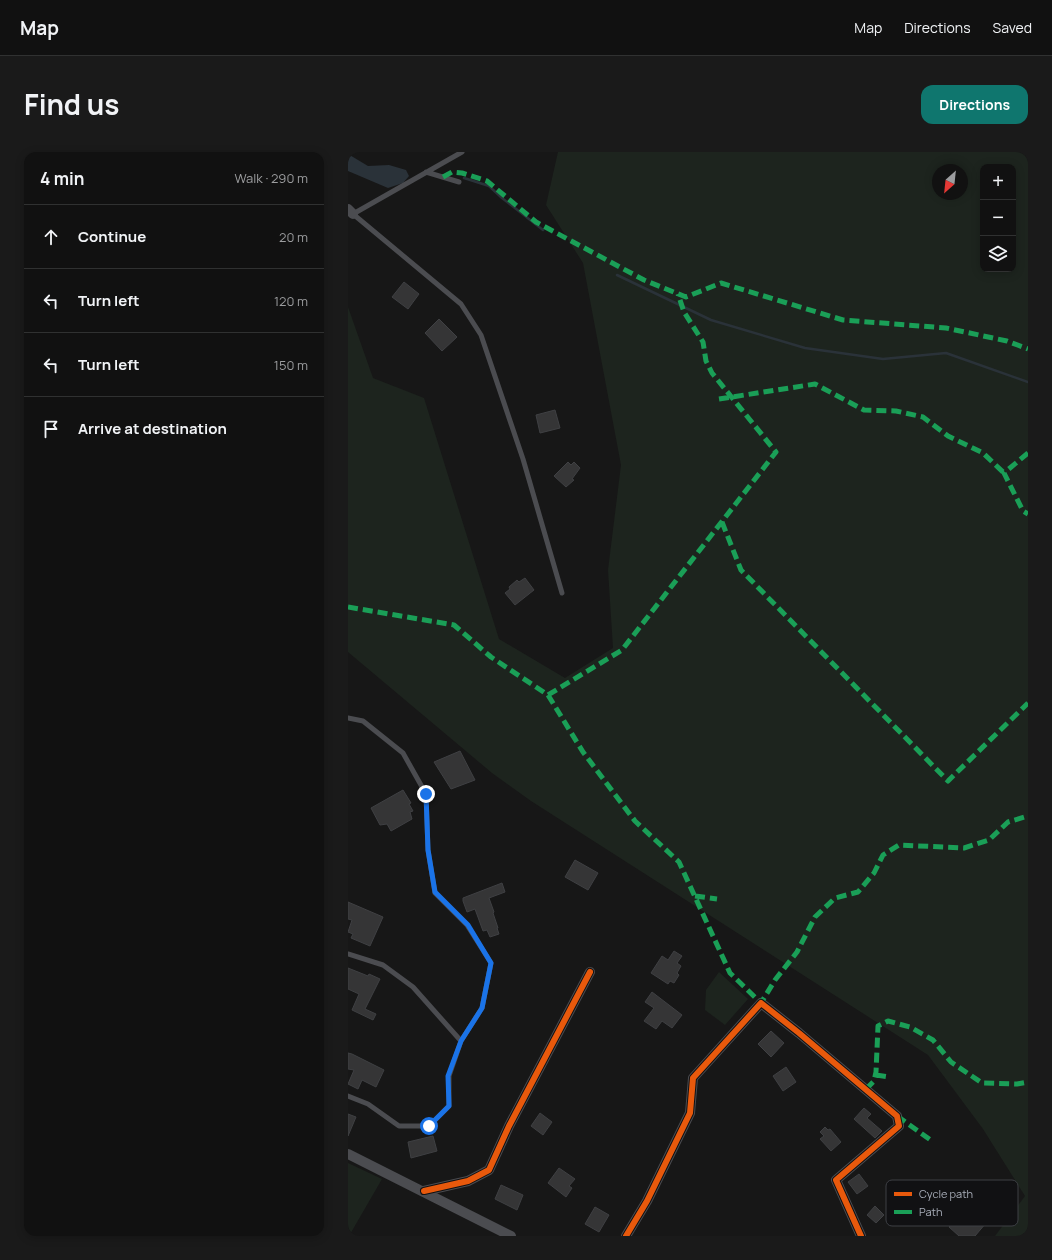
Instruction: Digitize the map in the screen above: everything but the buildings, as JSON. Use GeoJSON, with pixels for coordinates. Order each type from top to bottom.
{"type":"FeatureCollection","features":[{"type":"Feature","properties":{"kind":"street"},"geometry":{"type":"LineString","coordinates":[[424,1191],[468,1181],[489,1170],[509,1126],[590,972]]}},
{"type":"Feature","properties":{"kind":"street"},"geometry":{"type":"LineString","coordinates":[[626,1236],[647,1200],[690,1113],[693,1078],[761,1003],[799,1033],[897,1116],[899,1126],[836,1180],[861,1236]]}},
{"type":"Feature","properties":{"kind":"street"},"geometry":{"type":"LineString","coordinates":[[348,1154],[511,1236]]}},
{"type":"Feature","properties":{"kind":"lane"},"geometry":{"type":"LineString","coordinates":[[462,152],[351,211],[462,304],[481,335],[523,459],[562,593]]}},
{"type":"Feature","properties":{"kind":"lane"},"geometry":{"type":"LineString","coordinates":[[426,172],[459,182]]}},
{"type":"Feature","properties":{"kind":"lane"},"geometry":{"type":"LineString","coordinates":[[348,718],[363,721],[403,753],[426,794],[428,850],[435,892],[468,925],[491,963],[482,1008],[461,1041],[448,1076],[449,1106],[429,1126],[398,1126],[368,1104],[348,1096]]}},
{"type":"Feature","properties":{"kind":"lane"},"geometry":{"type":"LineString","coordinates":[[348,954],[383,965],[412,987],[461,1041]]}},
{"type":"Feature","properties":{"kind":"shaded area"},"geometry":{"type":"Polygon","coordinates":[[[558,152],[1028,152],[1028,1236],[995,1236],[1002,1226],[1018,1226],[1018,1205],[1025,1196],[1018,1185],[1018,1180],[1015,1180],[983,1129],[928,1055],[531,801],[492,773],[348,652],[348,307],[373,378],[424,398],[499,639],[565,678],[613,648],[608,570],[621,465],[583,263],[546,205],[558,152]]]}},
{"type":"Feature","properties":{"kind":"shaded area"},"geometry":{"type":"Polygon","coordinates":[[[348,154],[368,166],[389,165],[406,170],[409,176],[403,183],[388,188],[348,171],[348,154]]]}},
{"type":"Feature","properties":{"kind":"shaded area"},"geometry":{"type":"Polygon","coordinates":[[[719,972],[748,999],[725,1025],[705,1010],[706,990],[719,972]]]}},
{"type":"Feature","properties":{"kind":"shaded area"},"geometry":{"type":"Polygon","coordinates":[[[348,1163],[382,1179],[349,1236],[348,1236],[348,1163]]]}},
{"type":"Feature","properties":{"kind":"waterway"},"geometry":{"type":"LineString","coordinates":[[464,178],[489,186],[543,230]]}},
{"type":"Feature","properties":{"kind":"waterway"},"geometry":{"type":"LineString","coordinates":[[617,275],[711,320],[805,348],[883,359],[946,353],[1028,382]]}},
{"type":"Feature","properties":{"kind":"marked path"},"geometry":{"type":"LineString","coordinates":[[443,177],[452,172],[462,173],[487,181],[536,222],[644,280],[686,297],[721,283],[843,320],[946,328],[1007,341],[1028,349]]}},
{"type":"Feature","properties":{"kind":"marked path"},"geometry":{"type":"LineString","coordinates":[[348,607],[454,625],[491,657],[548,695],[622,650],[776,452],[712,373],[706,361],[703,342],[684,312],[678,294]]}},
{"type":"Feature","properties":{"kind":"marked path"},"geometry":{"type":"LineString","coordinates":[[719,399],[815,384],[864,410],[896,411],[923,417],[948,436],[983,453],[1004,473]]}},
{"type":"Feature","properties":{"kind":"marked path"},"geometry":{"type":"LineString","coordinates":[[1028,453],[1004,473],[1023,511],[1028,514]]}},
{"type":"Feature","properties":{"kind":"marked path"},"geometry":{"type":"LineString","coordinates":[[722,522],[741,570],[948,781],[1028,703]]}},
{"type":"Feature","properties":{"kind":"marked path"},"geometry":{"type":"LineString","coordinates":[[548,695],[583,752],[635,821],[679,862],[730,973],[761,1003],[775,980],[797,952],[815,917],[835,898],[858,892],[874,873],[883,855],[899,845],[964,848],[989,840],[1008,822],[1028,816]]}},
{"type":"Feature","properties":{"kind":"marked path"},"geometry":{"type":"LineString","coordinates":[[695,896],[717,899]]}},
{"type":"Feature","properties":{"kind":"marked path"},"geometry":{"type":"LineString","coordinates":[[866,1089],[874,1081],[876,1072],[878,1026],[888,1021],[910,1027],[933,1040],[951,1062],[982,1083],[1017,1084],[1028,1082]]}},
{"type":"Feature","properties":{"kind":"marked path"},"geometry":{"type":"LineString","coordinates":[[876,1075],[889,1077]]}},
{"type":"Feature","properties":{"kind":"marked path"},"geometry":{"type":"LineString","coordinates":[[897,1116],[932,1141]]}},
{"type":"Feature","properties":{"kind":"cycle path"},"geometry":{"type":"LineString","coordinates":[[424,1191],[468,1181],[489,1170],[509,1126],[590,972]]}},
{"type":"Feature","properties":{"kind":"cycle path"},"geometry":{"type":"LineString","coordinates":[[626,1236],[647,1201],[690,1113],[693,1078],[761,1003],[799,1033],[897,1116],[899,1126],[836,1180],[861,1236]]}},
{"type":"Feature","properties":{"kind":"route"},"geometry":{"type":"LineString","coordinates":[[426,794],[428,850],[435,892],[468,925],[491,963],[482,1008],[461,1041],[448,1076],[449,1106],[429,1126]]}}]}
